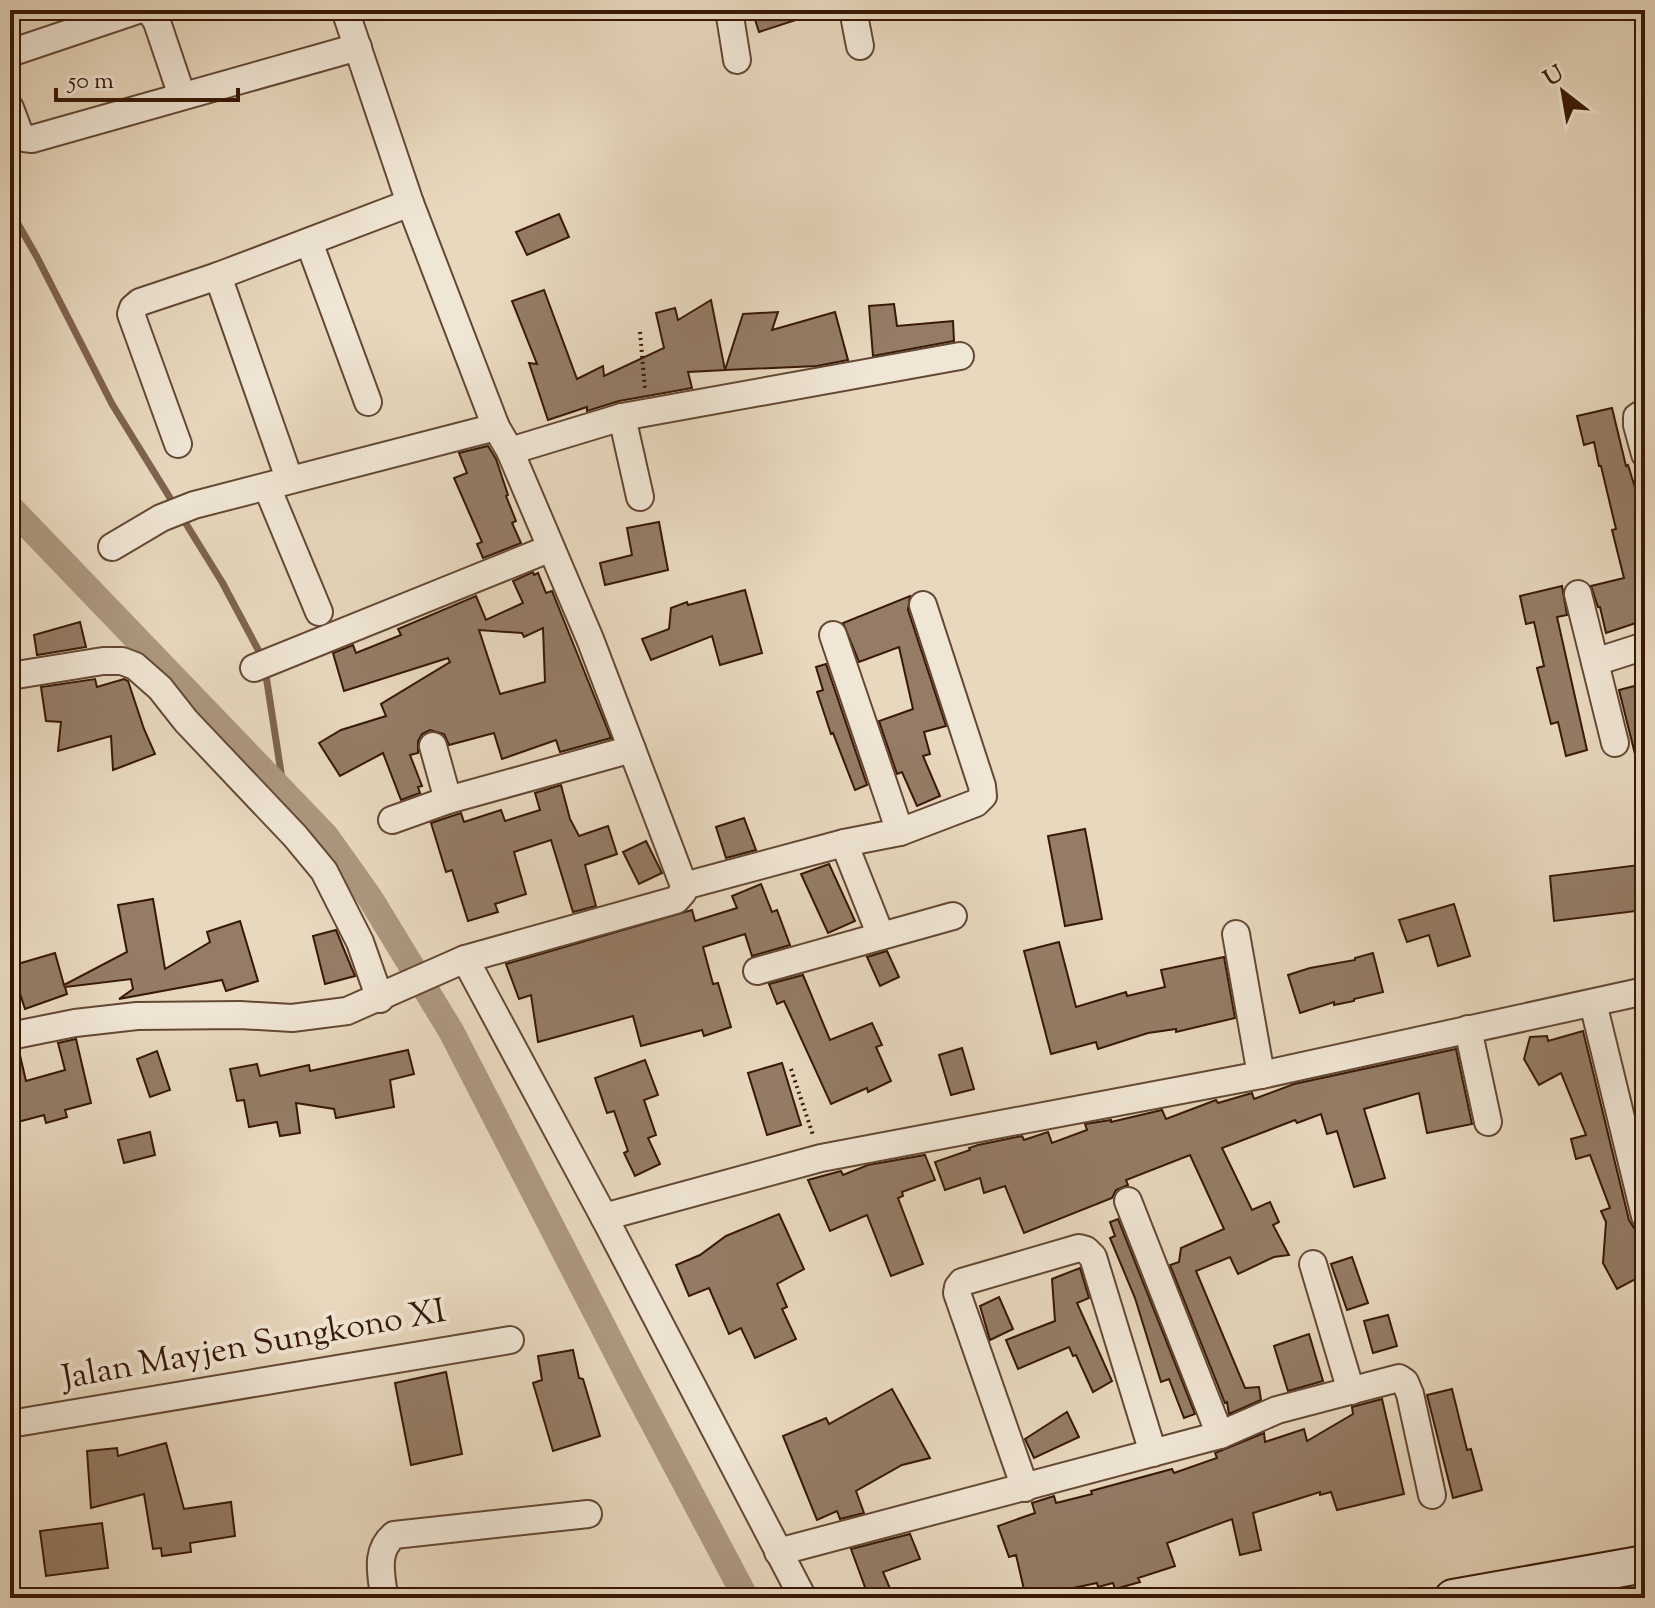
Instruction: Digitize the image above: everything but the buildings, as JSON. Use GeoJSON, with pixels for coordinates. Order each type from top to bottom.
{"type":"FeatureCollection","features":[{"type":"Feature","properties":{"kind":"main road"},"geometry":{"type":"LineString","coordinates":[[1453,1598],[1645,1564]]}},
{"type":"Feature","properties":{"kind":"street"},"geometry":{"type":"LineString","coordinates":[[10,53],[138,10]]}},
{"type":"Feature","properties":{"kind":"street"},"geometry":{"type":"LineString","coordinates":[[145,10],[150,11],[157,22],[182,96]]}},
{"type":"Feature","properties":{"kind":"street"},"geometry":{"type":"LineString","coordinates":[[10,1036],[75,1023],[137,1016],[292,1018],[347,1011],[456,963],[676,900],[683,892],[684,886],[590,639],[510,451],[496,427],[410,203],[345,10]]}},
{"type":"Feature","properties":{"kind":"street"},"geometry":{"type":"LineString","coordinates":[[729,10],[737,60]]}},
{"type":"Feature","properties":{"kind":"street"},"geometry":{"type":"LineString","coordinates":[[853,10],[860,46]]}},
{"type":"Feature","properties":{"kind":"street"},"geometry":{"type":"LineString","coordinates":[[10,108],[19,132],[24,138],[32,139],[358,47]]}},
{"type":"Feature","properties":{"kind":"street"},"geometry":{"type":"LineString","coordinates":[[178,444],[131,314],[133,308],[140,302],[218,276],[410,203]]}},
{"type":"Feature","properties":{"kind":"street"},"geometry":{"type":"LineString","coordinates":[[309,242],[368,402]]}},
{"type":"Feature","properties":{"kind":"street"},"geometry":{"type":"LineString","coordinates":[[218,276],[285,467]]}},
{"type":"Feature","properties":{"kind":"street"},"geometry":{"type":"LineString","coordinates":[[510,451],[635,415],[960,356]]}},
{"type":"Feature","properties":{"kind":"street"},"geometry":{"type":"LineString","coordinates":[[1645,412],[1637,417],[1645,454]]}},
{"type":"Feature","properties":{"kind":"street"},"geometry":{"type":"LineString","coordinates":[[635,415],[640,497]]}},
{"type":"Feature","properties":{"kind":"street"},"geometry":{"type":"LineString","coordinates":[[112,547],[161,518],[194,505],[496,427]]}},
{"type":"Feature","properties":{"kind":"street"},"geometry":{"type":"LineString","coordinates":[[267,487],[319,612]]}},
{"type":"Feature","properties":{"kind":"street"},"geometry":{"type":"LineString","coordinates":[[265,664],[551,548]]}},
{"type":"Feature","properties":{"kind":"street"},"geometry":{"type":"LineString","coordinates":[[1578,594],[1615,743]]}},
{"type":"Feature","properties":{"kind":"street"},"geometry":{"type":"LineString","coordinates":[[684,886],[844,843],[900,832],[976,803],[983,796],[923,605]]}},
{"type":"Feature","properties":{"kind":"street"},"geometry":{"type":"LineString","coordinates":[[833,635],[900,832]]}},
{"type":"Feature","properties":{"kind":"street"},"geometry":{"type":"LineString","coordinates":[[1595,662],[1645,646]]}},
{"type":"Feature","properties":{"kind":"street"},"geometry":{"type":"LineString","coordinates":[[11,669],[122,661],[135,666],[160,688],[186,721],[324,871],[360,942],[382,998]]}},
{"type":"Feature","properties":{"kind":"street"},"geometry":{"type":"LineString","coordinates":[[433,746],[448,800]]}},
{"type":"Feature","properties":{"kind":"street"},"geometry":{"type":"LineString","coordinates":[[392,820],[448,800],[632,749]]}},
{"type":"Feature","properties":{"kind":"street"},"geometry":{"type":"LineString","coordinates":[[844,843],[881,936]]}},
{"type":"Feature","properties":{"kind":"street"},"geometry":{"type":"LineString","coordinates":[[757,971],[953,916]]}},
{"type":"Feature","properties":{"kind":"street"},"geometry":{"type":"LineString","coordinates":[[1236,934],[1261,1075]]}},
{"type":"Feature","properties":{"kind":"street"},"geometry":{"type":"LineString","coordinates":[[456,963],[604,1217],[803,1598]]}},
{"type":"Feature","properties":{"kind":"street"},"geometry":{"type":"LineString","coordinates":[[604,1217],[821,1158],[1261,1075],[1645,991]]}},
{"type":"Feature","properties":{"kind":"street"},"geometry":{"type":"LineString","coordinates":[[1593,1003],[1645,1216]]}},
{"type":"Feature","properties":{"kind":"street"},"geometry":{"type":"LineString","coordinates":[[1468,1029],[1488,1122]]}},
{"type":"Feature","properties":{"kind":"street"},"geometry":{"type":"LineString","coordinates":[[1128,1201],[1220,1435]]}},
{"type":"Feature","properties":{"kind":"street"},"geometry":{"type":"LineString","coordinates":[[1025,1488],[957,1293],[958,1287],[962,1282],[1079,1248],[1093,1257],[1153,1453]]}},
{"type":"Feature","properties":{"kind":"street"},"geometry":{"type":"LineString","coordinates":[[1313,1264],[1351,1391]]}},
{"type":"Feature","properties":{"kind":"street","name":"Jalan Mayjen Sungkono XI"},"geometry":{"type":"LineString","coordinates":[[10,1424],[510,1340]]}},
{"type":"Feature","properties":{"kind":"street"},"geometry":{"type":"LineString","coordinates":[[778,1552],[1220,1435],[1277,1410],[1399,1378],[1405,1382],[1410,1394],[1432,1495]]}},
{"type":"Feature","properties":{"kind":"street"},"geometry":{"type":"LineString","coordinates":[[384,1598],[380,1555],[384,1543],[394,1535],[588,1514]]}},
{"type":"Feature","properties":{"kind":"path"},"geometry":{"type":"LineString","coordinates":[[635,415],[640,332]]}},
{"type":"Feature","properties":{"kind":"path"},"geometry":{"type":"LineString","coordinates":[[791,1069],[821,1158]]}},
{"type":"Feature","properties":{"kind":"waterway"},"geometry":{"type":"LineString","coordinates":[[10,210],[112,404],[222,582],[262,657]]}},
{"type":"Feature","properties":{"kind":"waterway"},"geometry":{"type":"LineString","coordinates":[[10,507],[326,836],[370,898],[451,1031],[746,1598]]}},
{"type":"Feature","properties":{"kind":"waterway"},"geometry":{"type":"LineString","coordinates":[[265,669],[284,792]]}}]}
